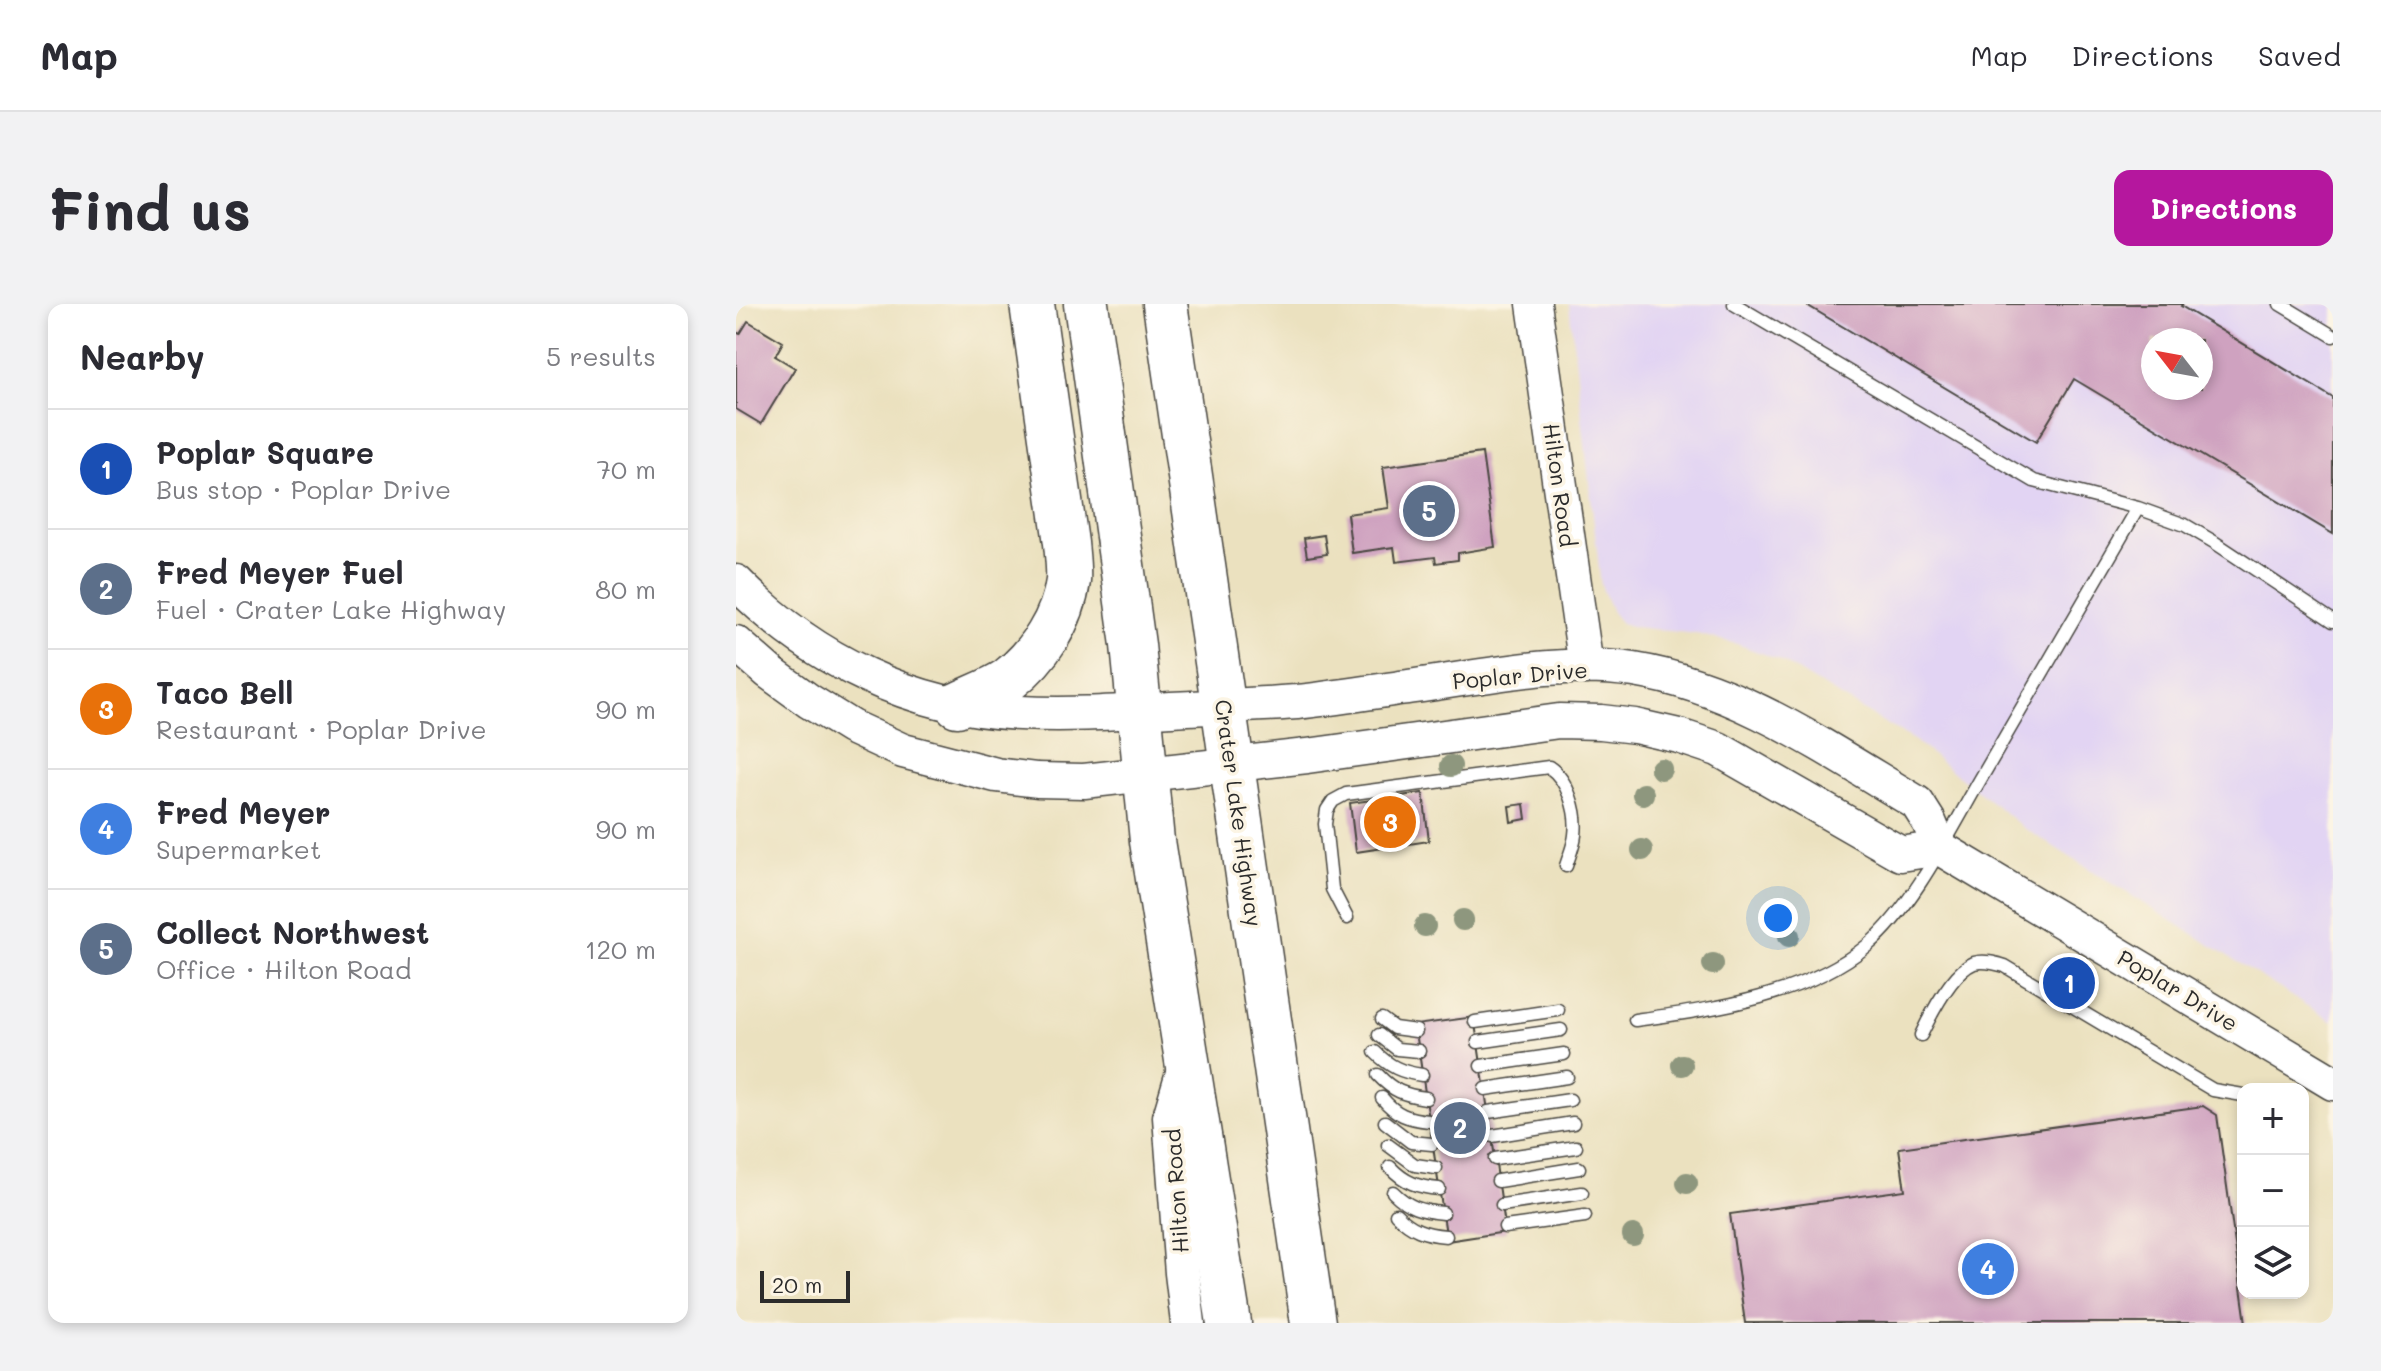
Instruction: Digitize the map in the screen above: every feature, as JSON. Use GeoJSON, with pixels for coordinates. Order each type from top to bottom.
{"type":"FeatureCollection","features":[{"type":"Feature","properties":{"kind":"highway"},"geometry":{"type":"LineString","coordinates":[[957,705],[1006,681],[1029,660],[1060,613],[1068,579],[1066,543],[1032,304]]}},
{"type":"Feature","properties":{"kind":"highway"},"geometry":{"type":"LineString","coordinates":[[1086,304],[1133,645],[1152,841],[1229,1323]]}},
{"type":"Feature","properties":{"kind":"highway","name":"Crater Lake Highway"},"geometry":{"type":"LineString","coordinates":[[1165,304],[1313,1323]]}},
{"type":"Feature","properties":{"kind":"main road","name":"Hilton Road"},"geometry":{"type":"LineString","coordinates":[[1534,304],[1586,667]]}},
{"type":"Feature","properties":{"kind":"main road","name":"Poplar Drive"},"geometry":{"type":"LineString","coordinates":[[736,582],[778,620],[845,665],[888,687],[957,705],[1017,713],[1077,715],[1298,702],[1534,670],[1586,667],[1634,670],[1688,683],[1783,723],[1917,803],[1940,848],[2333,1083]]}},
{"type":"Feature","properties":{"kind":"main road"},"geometry":{"type":"LineString","coordinates":[[736,643],[769,672],[851,727],[903,751],[948,765],[1037,780],[1084,781],[1232,765],[1559,721],[1635,726],[1718,749],[1901,854],[1940,848]]}},
{"type":"Feature","properties":{"kind":"main road","name":"Hilton Road"},"geometry":{"type":"LineString","coordinates":[[1186,1062],[1170,1117],[1188,1323]]}},
{"type":"Feature","properties":{"kind":"lane"},"geometry":{"type":"LineString","coordinates":[[1734,304],[2034,481],[2138,508],[2185,525],[2333,621]]}},
{"type":"Feature","properties":{"kind":"lane"},"geometry":{"type":"LineString","coordinates":[[2280,304],[2333,336]]}},
{"type":"Feature","properties":{"kind":"lane"},"geometry":{"type":"LineString","coordinates":[[1635,1020],[1742,1002],[1825,973],[1868,945],[1896,916],[1940,848],[2138,508]]}},
{"type":"Feature","properties":{"kind":"lane"},"geometry":{"type":"LineString","coordinates":[[1347,918],[1332,889],[1325,824],[1327,810],[1333,801],[1346,794],[1549,767],[1564,783],[1573,808],[1575,835],[1566,866]]}},
{"type":"Feature","properties":{"kind":"lane"},"geometry":{"type":"LineString","coordinates":[[1921,1035],[1935,1006],[1965,968],[1977,962],[1990,962],[2005,966],[2213,1090],[2237,1094]]}},
{"type":"Feature","properties":{"kind":"lane"},"geometry":{"type":"LineString","coordinates":[[1475,1022],[1558,1010]]}},
{"type":"Feature","properties":{"kind":"lane"},"geometry":{"type":"LineString","coordinates":[[1382,1019],[1394,1028],[1416,1031]]}},
{"type":"Feature","properties":{"kind":"lane"},"geometry":{"type":"LineString","coordinates":[[1478,1042],[1561,1030]]}},
{"type":"Feature","properties":{"kind":"lane"},"geometry":{"type":"LineString","coordinates":[[1379,1035],[1397,1049],[1419,1051]]}},
{"type":"Feature","properties":{"kind":"lane"},"geometry":{"type":"LineString","coordinates":[[1375,1052],[1401,1072],[1422,1075]]}},
{"type":"Feature","properties":{"kind":"lane"},"geometry":{"type":"LineString","coordinates":[[1481,1066],[1564,1054]]}},
{"type":"Feature","properties":{"kind":"lane"},"geometry":{"type":"LineString","coordinates":[[1378,1075],[1390,1088],[1404,1095],[1426,1098]]}},
{"type":"Feature","properties":{"kind":"lane"},"geometry":{"type":"LineString","coordinates":[[1485,1089],[1567,1077]]}},
{"type":"Feature","properties":{"kind":"lane"},"geometry":{"type":"LineString","coordinates":[[1382,1098],[1393,1111],[1408,1119],[1429,1121]]}},
{"type":"Feature","properties":{"kind":"lane"},"geometry":{"type":"LineString","coordinates":[[1488,1112],[1570,1100]]}},
{"type":"Feature","properties":{"kind":"lane"},"geometry":{"type":"LineString","coordinates":[[1385,1122],[1411,1142],[1432,1144]]}},
{"type":"Feature","properties":{"kind":"lane"},"geometry":{"type":"LineString","coordinates":[[1492,1136],[1573,1123]]}},
{"type":"Feature","properties":{"kind":"lane"},"geometry":{"type":"LineString","coordinates":[[1388,1145],[1415,1165],[1436,1168]]}},
{"type":"Feature","properties":{"kind":"lane"},"geometry":{"type":"LineString","coordinates":[[1495,1159],[1576,1147]]}},
{"type":"Feature","properties":{"kind":"lane"},"geometry":{"type":"LineString","coordinates":[[1390,1167],[1400,1178],[1418,1187],[1439,1189]]}},
{"type":"Feature","properties":{"kind":"lane"},"geometry":{"type":"LineString","coordinates":[[1498,1181],[1579,1168]]}},
{"type":"Feature","properties":{"kind":"lane"},"geometry":{"type":"LineString","coordinates":[[1393,1192],[1419,1211],[1443,1213]]}},
{"type":"Feature","properties":{"kind":"lane"},"geometry":{"type":"LineString","coordinates":[[1502,1205],[1582,1193]]}},
{"type":"Feature","properties":{"kind":"lane"},"geometry":{"type":"LineString","coordinates":[[1396,1214],[1408,1227],[1424,1234],[1446,1236]]}},
{"type":"Feature","properties":{"kind":"lane"},"geometry":{"type":"LineString","coordinates":[[1505,1227],[1585,1216]]}},
{"type":"Feature","properties":{"kind":"shaded area"},"geometry":{"type":"Polygon","coordinates":[[[1569,304],[2333,304],[2333,1022],[2024,828],[1915,741],[1779,660],[1737,644],[1697,634],[1634,627],[1621,623],[1612,612],[1601,585],[1569,304]]]}},
{"type":"Feature","properties":{"kind":"building"},"geometry":{"type":"Polygon","coordinates":[[[1805,304],[2183,304],[2181,306],[2333,398],[2333,534],[2074,379],[2036,442],[1805,304]]]}},
{"type":"Feature","properties":{"kind":"building"},"geometry":{"type":"Polygon","coordinates":[[[748,321],[783,342],[775,356],[795,368],[761,424],[736,409],[736,332],[740,334],[748,321]]]}},
{"type":"Feature","properties":{"kind":"building"},"geometry":{"type":"Polygon","coordinates":[[[1482,453],[1495,547],[1458,553],[1458,560],[1436,563],[1435,557],[1396,562],[1394,547],[1352,553],[1347,514],[1389,508],[1383,467],[1482,453]]]}},
{"type":"Feature","properties":{"kind":"building"},"geometry":{"type":"Polygon","coordinates":[[[1324,535],[1327,554],[1307,557],[1304,538],[1324,535]]]}},
{"type":"Feature","properties":{"kind":"building"},"geometry":{"type":"Polygon","coordinates":[[[1423,793],[1429,841],[1356,852],[1350,803],[1423,793]]]}},
{"type":"Feature","properties":{"kind":"building"},"geometry":{"type":"Polygon","coordinates":[[[1524,804],[1526,819],[1511,822],[1509,806],[1524,804]]]}},
{"type":"Feature","properties":{"kind":"building"},"geometry":{"type":"Polygon","coordinates":[[[1474,1017],[1506,1232],[1447,1241],[1415,1025],[1474,1017]]]}},
{"type":"Feature","properties":{"kind":"building"},"geometry":{"type":"Polygon","coordinates":[[[2203,1106],[2217,1115],[2237,1258],[2237,1299],[2243,1299],[2246,1323],[1745,1323],[1730,1214],[1905,1190],[1899,1148],[2203,1106]]]}},
{"type":"Feature","properties":{"kind":"place","name":"Collect Northwest"},"geometry":{"type":"Point","coordinates":[1429,511]}},
{"type":"Feature","properties":{"kind":"place","name":"Taco Bell"},"geometry":{"type":"Point","coordinates":[1390,822]}},
{"type":"Feature","properties":{"kind":"place","name":"Poplar Square"},"geometry":{"type":"Point","coordinates":[2069,983]}},
{"type":"Feature","properties":{"kind":"place","name":"Fred Meyer Fuel"},"geometry":{"type":"Point","coordinates":[1460,1128]}},
{"type":"Feature","properties":{"kind":"place","name":"Fred Meyer"},"geometry":{"type":"Point","coordinates":[1988,1269]}}]}
